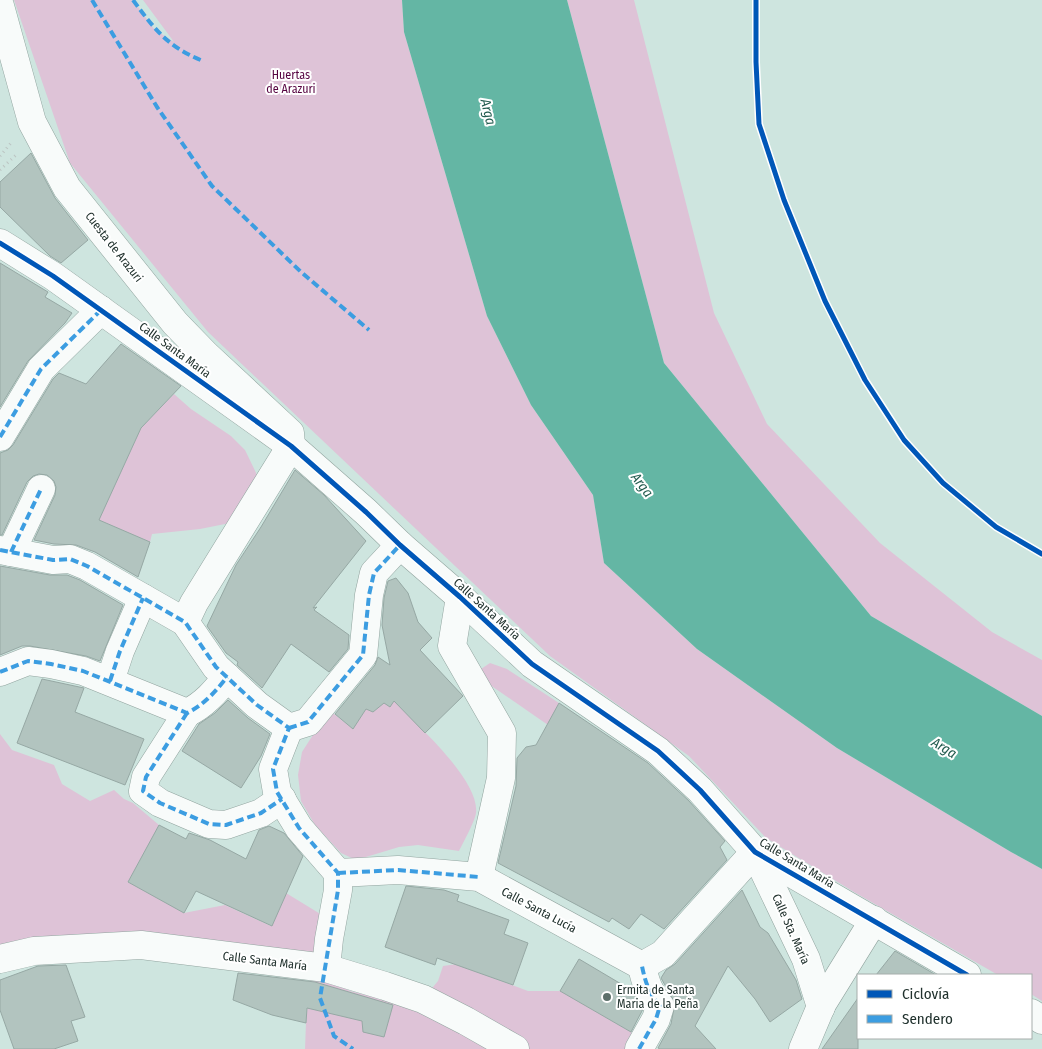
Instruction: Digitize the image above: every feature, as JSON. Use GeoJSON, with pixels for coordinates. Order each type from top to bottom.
{"type":"FeatureCollection","features":[{"type":"Feature","properties":{"kind":"street","name":"Cuesta de Arazuri"},"geometry":{"type":"LineString","coordinates":[[0,6],[32,122],[67,188],[175,322],[205,354],[290,434],[291,446]]}},
{"type":"Feature","properties":{"kind":"street","name":"Calle Santa María"},"geometry":{"type":"LineString","coordinates":[[0,243],[53,276],[291,446],[532,664],[658,751],[700,790],[755,852],[965,974]]}},
{"type":"Feature","properties":{"kind":"street"},"geometry":{"type":"LineString","coordinates":[[0,436],[41,369],[100,310]]}},
{"type":"Feature","properties":{"kind":"street"},"geometry":{"type":"LineString","coordinates":[[185,622],[194,603],[291,446]]}},
{"type":"Feature","properties":{"kind":"street"},"geometry":{"type":"LineString","coordinates":[[41,490],[5,551],[53,560],[70,559],[87,566],[185,622],[216,667],[258,705],[289,728]]}},
{"type":"Feature","properties":{"kind":"street"},"geometry":{"type":"LineString","coordinates":[[289,728],[308,722],[363,655],[374,573],[400,545]]}},
{"type":"Feature","properties":{"kind":"street","name":"Calle Santa María"},"geometry":{"type":"LineString","coordinates":[[460,597],[452,646],[502,733],[500,778],[479,877]]}},
{"type":"Feature","properties":{"kind":"street"},"geometry":{"type":"LineString","coordinates":[[110,681],[120,651],[143,598]]}},
{"type":"Feature","properties":{"kind":"street"},"geometry":{"type":"LineString","coordinates":[[0,672],[28,661],[83,671],[187,713]]}},
{"type":"Feature","properties":{"kind":"street"},"geometry":{"type":"LineString","coordinates":[[227,677],[196,710],[187,713],[146,777],[143,791],[160,803],[209,824],[226,825],[261,813],[282,799]]}},
{"type":"Feature","properties":{"kind":"street"},"geometry":{"type":"LineString","coordinates":[[289,728],[274,769],[277,792],[299,828],[338,873],[338,890],[326,968]]}},
{"type":"Feature","properties":{"kind":"street","name":"Calle Santa María"},"geometry":{"type":"LineString","coordinates":[[642,966],[663,954],[755,852]]}},
{"type":"Feature","properties":{"kind":"street","name":"Calle Sta. María"},"geometry":{"type":"LineString","coordinates":[[755,852],[806,959],[821,1007]]}},
{"type":"Feature","properties":{"kind":"street","name":"Calle Santa Lucía"},"geometry":{"type":"LineString","coordinates":[[338,873],[398,870],[479,877],[642,966]]}},
{"type":"Feature","properties":{"kind":"street"},"geometry":{"type":"LineString","coordinates":[[803,1049],[821,1007],[874,920]]}},
{"type":"Feature","properties":{"kind":"street","name":"Calle Santa María"},"geometry":{"type":"LineString","coordinates":[[0,959],[34,951],[141,945],[326,968],[423,1000],[466,1021],[515,1049]]}},
{"type":"Feature","properties":{"kind":"street"},"geometry":{"type":"LineString","coordinates":[[639,1049],[656,1019],[660,1006],[653,998],[644,980],[642,966]]}},
{"type":"Feature","properties":{"kind":"green space","name":"Huertas de Arazuri"},"geometry":{"type":"Polygon","coordinates":[[[14,0],[133,0],[154,29],[174,42],[143,0],[402,0],[404,32],[487,316],[531,405],[593,495],[604,563],[697,649],[837,748],[1042,869],[1042,1001],[1032,995],[1032,974],[996,974],[854,892],[766,838],[689,756],[550,656],[208,332],[70,163],[14,0]]]}},
{"type":"Feature","properties":{"kind":"green space"},"geometry":{"type":"Polygon","coordinates":[[[567,0],[634,0],[714,313],[767,424],[880,543],[992,632],[1042,660],[1042,716],[871,616],[664,363],[567,0]]]}},
{"type":"Feature","properties":{"kind":"green space"},"geometry":{"type":"Polygon","coordinates":[[[174,394],[191,409],[231,436],[245,450],[259,479],[230,523],[200,529],[152,534],[150,542],[99,520],[141,428],[174,394]]]}},
{"type":"Feature","properties":{"kind":"green space"},"geometry":{"type":"Polygon","coordinates":[[[490,663],[507,669],[559,703],[548,725],[480,678],[481,669],[490,663]]]}},
{"type":"Feature","properties":{"kind":"green space"},"geometry":{"type":"Polygon","coordinates":[[[394,701],[431,738],[458,769],[475,800],[476,813],[459,851],[418,845],[399,847],[356,860],[341,853],[315,825],[301,801],[298,775],[302,752],[329,710],[353,729],[366,709],[373,712],[384,703],[390,706],[394,701]]]}},
{"type":"Feature","properties":{"kind":"green space"},"geometry":{"type":"Polygon","coordinates":[[[0,734],[12,750],[54,765],[62,784],[90,801],[114,790],[159,825],[128,882],[184,913],[225,905],[271,926],[286,893],[322,915],[320,959],[0,947],[0,734]]]}},
{"type":"Feature","properties":{"kind":"green space"},"geometry":{"type":"Polygon","coordinates":[[[464,963],[463,967],[528,991],[561,991],[634,1034],[625,1049],[305,1049],[311,971],[350,991],[394,1002],[423,999],[438,981],[443,966],[464,963]]]}},
{"type":"Feature","properties":{"kind":"water","name":"Arga"},"geometry":{"type":"Polygon","coordinates":[[[402,0],[567,0],[664,363],[871,616],[1042,716],[1042,869],[837,748],[697,649],[604,563],[593,495],[531,405],[487,316],[404,32],[402,0]]]}},
{"type":"Feature","properties":{"kind":"building"},"geometry":{"type":"Polygon","coordinates":[[[31,153],[55,198],[88,240],[61,263],[50,256],[0,207],[0,182],[31,153]]]}},
{"type":"Feature","properties":{"kind":"building"},"geometry":{"type":"Polygon","coordinates":[[[0,263],[48,292],[45,297],[72,313],[65,323],[28,361],[0,407],[0,263]]]}},
{"type":"Feature","properties":{"kind":"building"},"geometry":{"type":"Polygon","coordinates":[[[121,344],[181,386],[141,428],[99,520],[150,542],[138,577],[95,552],[76,545],[54,544],[34,540],[55,495],[56,487],[54,481],[47,475],[39,474],[33,476],[27,482],[2,535],[0,535],[0,453],[8,450],[13,445],[53,379],[59,373],[86,384],[121,344]]]}},
{"type":"Feature","properties":{"kind":"building"},"geometry":{"type":"Polygon","coordinates":[[[295,470],[324,495],[366,541],[313,608],[317,607],[314,610],[349,635],[348,649],[329,672],[291,644],[262,688],[237,665],[238,662],[226,653],[207,626],[236,565],[295,470]]]}},
{"type":"Feature","properties":{"kind":"building"},"geometry":{"type":"Polygon","coordinates":[[[0,566],[50,575],[67,575],[80,580],[123,605],[100,661],[86,656],[30,646],[22,646],[0,655],[0,566]]]}},
{"type":"Feature","properties":{"kind":"building"},"geometry":{"type":"Polygon","coordinates":[[[396,578],[408,593],[418,622],[432,638],[420,650],[463,696],[425,733],[394,701],[390,707],[384,703],[373,712],[366,709],[353,729],[335,714],[375,665],[378,657],[390,665],[382,625],[384,598],[388,581],[396,578]]]}},
{"type":"Feature","properties":{"kind":"building"},"geometry":{"type":"Polygon","coordinates":[[[42,679],[84,688],[75,712],[144,739],[125,785],[17,743],[42,679]]]}},
{"type":"Feature","properties":{"kind":"building"},"geometry":{"type":"Polygon","coordinates":[[[228,700],[270,734],[261,756],[241,788],[182,751],[199,724],[215,713],[228,700]]]}},
{"type":"Feature","properties":{"kind":"building"},"geometry":{"type":"Polygon","coordinates":[[[559,703],[648,763],[689,801],[725,841],[720,847],[727,860],[664,929],[641,914],[629,929],[612,918],[609,922],[498,863],[516,786],[517,758],[526,747],[536,745],[559,703]]]}},
{"type":"Feature","properties":{"kind":"building"},"geometry":{"type":"Polygon","coordinates":[[[159,825],[186,839],[189,833],[210,840],[246,859],[259,830],[269,826],[284,833],[303,856],[272,926],[196,891],[184,913],[128,882],[159,825]]]}},
{"type":"Feature","properties":{"kind":"building"},"geometry":{"type":"Polygon","coordinates":[[[406,886],[444,890],[459,895],[457,901],[509,920],[504,934],[528,943],[513,985],[437,958],[435,965],[385,947],[406,886]]]}},
{"type":"Feature","properties":{"kind":"building"},"geometry":{"type":"Polygon","coordinates":[[[742,890],[760,927],[768,933],[796,980],[802,999],[770,1022],[755,999],[728,966],[695,1026],[716,1049],[658,1048],[671,1024],[675,1003],[661,978],[666,970],[675,964],[742,890]]]}},
{"type":"Feature","properties":{"kind":"building"},"geometry":{"type":"Polygon","coordinates":[[[895,951],[934,974],[877,974],[895,951]]]}},
{"type":"Feature","properties":{"kind":"building","name":"Ermita de Santa Maria de la Peña"},"geometry":{"type":"Polygon","coordinates":[[[579,959],[633,991],[643,1009],[631,1032],[560,991],[579,959]]]}},
{"type":"Feature","properties":{"kind":"building"},"geometry":{"type":"Polygon","coordinates":[[[66,965],[85,1017],[71,1021],[78,1041],[54,1049],[14,1049],[0,1010],[0,980],[38,966],[66,965]]]}},
{"type":"Feature","properties":{"kind":"building"},"geometry":{"type":"Polygon","coordinates":[[[238,973],[315,982],[393,1005],[384,1037],[363,1032],[362,1021],[307,1008],[306,1023],[272,1015],[233,1000],[238,973]]]}},
{"type":"Feature","properties":{"kind":"building"},"geometry":{"type":"Polygon","coordinates":[[[857,999],[858,1049],[822,1049],[857,999]]]}},
{"type":"Feature","properties":{"kind":"marked path"},"geometry":{"type":"LineString","coordinates":[[92,0],[157,107],[212,186],[301,272],[369,330]]}},
{"type":"Feature","properties":{"kind":"marked path"},"geometry":{"type":"LineString","coordinates":[[133,0],[148,20],[171,43],[180,50],[203,61]]}},
{"type":"Feature","properties":{"kind":"marked path"},"geometry":{"type":"LineString","coordinates":[[0,437],[41,369],[101,310]]}},
{"type":"Feature","properties":{"kind":"marked path"},"geometry":{"type":"LineString","coordinates":[[11,552],[41,489]]}},
{"type":"Feature","properties":{"kind":"marked path"},"geometry":{"type":"LineString","coordinates":[[289,728],[308,722],[363,655],[369,595],[374,573],[400,545]]}},
{"type":"Feature","properties":{"kind":"marked path"},"geometry":{"type":"LineString","coordinates":[[0,550],[53,560],[70,559],[87,566],[185,622],[216,667],[257,705],[289,728],[273,769],[277,792],[299,828],[338,873],[338,890],[320,998],[334,1036],[353,1049]]}},
{"type":"Feature","properties":{"kind":"marked path"},"geometry":{"type":"LineString","coordinates":[[110,681],[120,651],[143,598]]}},
{"type":"Feature","properties":{"kind":"marked path"},"geometry":{"type":"LineString","coordinates":[[0,672],[28,661],[83,671],[187,713],[204,702],[227,677]]}},
{"type":"Feature","properties":{"kind":"marked path"},"geometry":{"type":"LineString","coordinates":[[187,713],[146,777],[143,791],[160,803],[209,824],[226,825],[261,813],[282,799]]}},
{"type":"Feature","properties":{"kind":"marked path"},"geometry":{"type":"LineString","coordinates":[[338,873],[398,870],[479,877]]}},
{"type":"Feature","properties":{"kind":"marked path"},"geometry":{"type":"LineString","coordinates":[[639,1049],[656,1019],[660,1006],[648,987],[642,966]]}},
{"type":"Feature","properties":{"kind":"cycle path"},"geometry":{"type":"LineString","coordinates":[[756,0],[759,124],[784,200],[825,301],[865,380],[904,440],[943,483],[996,527],[1042,554]]}},
{"type":"Feature","properties":{"kind":"cycle path"},"geometry":{"type":"LineString","coordinates":[[0,243],[53,276],[291,446],[532,664],[658,751],[700,790],[755,852],[965,974]]}},
{"type":"Feature","properties":{"kind":"place","name":"Ermita de Santa Maria de la Peña"},"geometry":{"type":"Point","coordinates":[607,997]}}]}
